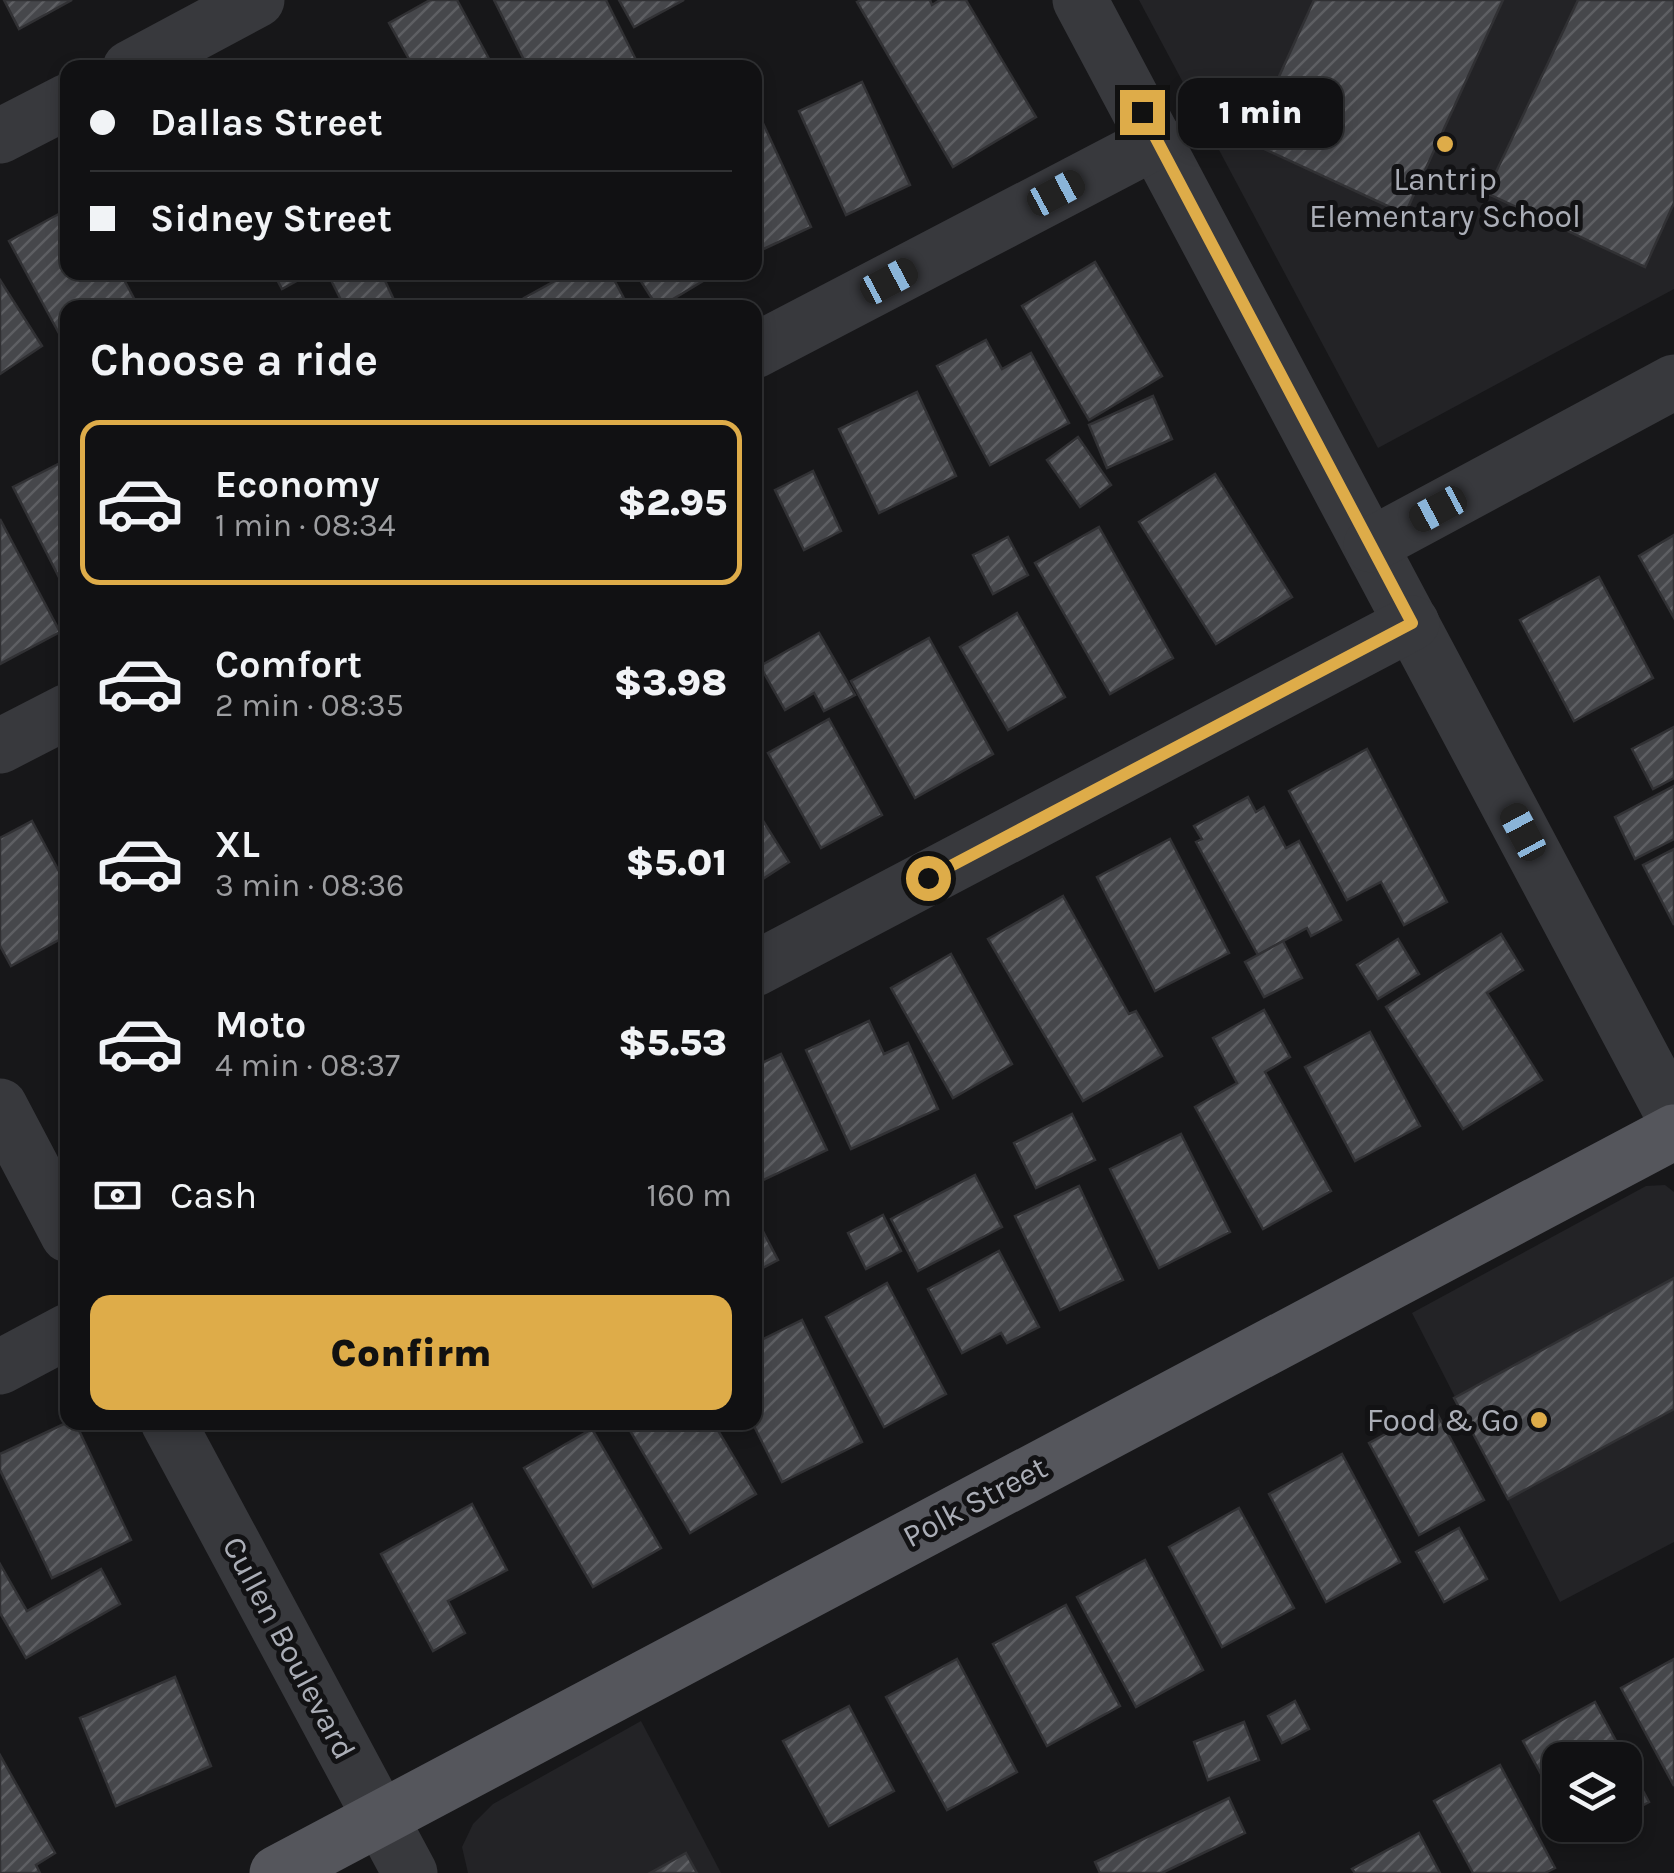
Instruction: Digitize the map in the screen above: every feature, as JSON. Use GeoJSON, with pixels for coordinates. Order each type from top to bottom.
{"type":"FeatureCollection","features":[{"type":"Feature","properties":{"kind":"main road","name":"Polk Street"},"geometry":{"type":"LineString","coordinates":[[277,1873],[1674,1132]]}},
{"type":"Feature","properties":{"kind":"street"},"geometry":{"type":"LineString","coordinates":[[145,60],[257,0]]}},
{"type":"Feature","properties":{"kind":"street"},"geometry":{"type":"LineString","coordinates":[[1080,0],[1674,1118]]}},
{"type":"Feature","properties":{"kind":"street"},"geometry":{"type":"LineString","coordinates":[[0,136],[60,105]]}},
{"type":"Feature","properties":{"kind":"street"},"geometry":{"type":"LineString","coordinates":[[762,347],[1157,141]]}},
{"type":"Feature","properties":{"kind":"street"},"geometry":{"type":"LineString","coordinates":[[1371,545],[1674,382]]}},
{"type":"Feature","properties":{"kind":"street"},"geometry":{"type":"LineString","coordinates":[[762,965],[1412,623]]}},
{"type":"Feature","properties":{"kind":"street"},"geometry":{"type":"LineString","coordinates":[[0,746],[60,715]]}},
{"type":"Feature","properties":{"kind":"street"},"geometry":{"type":"LineString","coordinates":[[0,1106],[60,1220]]}},
{"type":"Feature","properties":{"kind":"street"},"geometry":{"type":"LineString","coordinates":[[0,1367],[60,1335]]}},
{"type":"Feature","properties":{"kind":"street","name":"Cullen Boulevard"},"geometry":{"type":"LineString","coordinates":[[172,1430],[410,1873]]}},
{"type":"Feature","properties":{"kind":"shaded area","name":"Lantrip Elementary School"},"geometry":{"type":"Polygon","coordinates":[[[1139,0],[1674,0],[1674,289],[1378,448],[1139,0]]]}},
{"type":"Feature","properties":{"kind":"shaded area"},"geometry":{"type":"Polygon","coordinates":[[[1665,1185],[1674,1192],[1674,1542],[1560,1602],[1412,1313],[1646,1186],[1665,1185]]]}},
{"type":"Feature","properties":{"kind":"shaded area"},"geometry":{"type":"Polygon","coordinates":[[[641,1721],[721,1873],[468,1873],[462,1847],[473,1824],[493,1804],[641,1721]]]}},
{"type":"Feature","properties":{"kind":"building"},"geometry":{"type":"Polygon","coordinates":[[[4,0],[72,0],[19,29],[4,0]]]}},
{"type":"Feature","properties":{"kind":"building"},"geometry":{"type":"Polygon","coordinates":[[[430,0],[457,0],[490,60],[410,60],[389,23],[430,0]]]}},
{"type":"Feature","properties":{"kind":"building"},"geometry":{"type":"Polygon","coordinates":[[[494,0],[606,0],[636,60],[524,60],[494,0]]]}},
{"type":"Feature","properties":{"kind":"building"},"geometry":{"type":"Polygon","coordinates":[[[619,0],[684,0],[634,27],[619,0]]]}},
{"type":"Feature","properties":{"kind":"building"},"geometry":{"type":"Polygon","coordinates":[[[930,0],[932,5],[940,0],[966,0],[1036,117],[953,167],[857,2],[930,0]]]}},
{"type":"Feature","properties":{"kind":"building"},"geometry":{"type":"Polygon","coordinates":[[[1314,0],[1503,0],[1405,214],[1249,142],[1314,0]]]}},
{"type":"Feature","properties":{"kind":"building"},"geometry":{"type":"Polygon","coordinates":[[[1578,0],[1674,0],[1674,203],[1645,267],[1486,193],[1578,0]]]}},
{"type":"Feature","properties":{"kind":"building"},"geometry":{"type":"Polygon","coordinates":[[[862,82],[910,185],[846,215],[799,111],[862,82]]]}},
{"type":"Feature","properties":{"kind":"building"},"geometry":{"type":"Polygon","coordinates":[[[762,121],[811,227],[762,250],[762,121]]]}},
{"type":"Feature","properties":{"kind":"building"},"geometry":{"type":"Polygon","coordinates":[[[60,213],[60,280],[124,280],[135,300],[60,300],[60,335],[9,241],[60,213]]]}},
{"type":"Feature","properties":{"kind":"building"},"geometry":{"type":"Polygon","coordinates":[[[1095,262],[1162,376],[1089,420],[1022,306],[1095,262]]]}},
{"type":"Feature","properties":{"kind":"building"},"geometry":{"type":"Polygon","coordinates":[[[0,280],[42,346],[0,374],[0,280]]]}},
{"type":"Feature","properties":{"kind":"building"},"geometry":{"type":"Polygon","coordinates":[[[277,280],[298,280],[282,289],[277,280]]]}},
{"type":"Feature","properties":{"kind":"building"},"geometry":{"type":"Polygon","coordinates":[[[331,280],[385,280],[393,298],[389,300],[341,300],[331,280]]]}},
{"type":"Feature","properties":{"kind":"building"},"geometry":{"type":"Polygon","coordinates":[[[557,280],[614,280],[625,300],[525,300],[557,280]]]}},
{"type":"Feature","properties":{"kind":"building"},"geometry":{"type":"Polygon","coordinates":[[[640,280],[705,280],[671,300],[653,300],[640,280]]]}},
{"type":"Feature","properties":{"kind":"building"},"geometry":{"type":"Polygon","coordinates":[[[986,340],[1002,369],[1031,353],[1069,423],[990,465],[937,366],[986,340]]]}},
{"type":"Feature","properties":{"kind":"building"},"geometry":{"type":"Polygon","coordinates":[[[917,392],[956,476],[879,513],[839,429],[917,392]]]}},
{"type":"Feature","properties":{"kind":"building"},"geometry":{"type":"Polygon","coordinates":[[[1153,396],[1172,439],[1107,468],[1089,425],[1153,396]]]}},
{"type":"Feature","properties":{"kind":"building"},"geometry":{"type":"Polygon","coordinates":[[[1078,437],[1111,485],[1080,507],[1047,460],[1078,437]]]}},
{"type":"Feature","properties":{"kind":"building"},"geometry":{"type":"Polygon","coordinates":[[[60,463],[60,579],[13,487],[60,463]]]}},
{"type":"Feature","properties":{"kind":"building"},"geometry":{"type":"Polygon","coordinates":[[[813,471],[841,531],[804,550],[775,490],[813,471]]]}},
{"type":"Feature","properties":{"kind":"building"},"geometry":{"type":"Polygon","coordinates":[[[1215,474],[1292,597],[1216,644],[1139,522],[1215,474]]]}},
{"type":"Feature","properties":{"kind":"building"},"geometry":{"type":"Polygon","coordinates":[[[0,519],[60,632],[0,664],[0,519]]]}},
{"type":"Feature","properties":{"kind":"building"},"geometry":{"type":"Polygon","coordinates":[[[1099,527],[1173,658],[1110,694],[1035,563],[1099,527]]]}},
{"type":"Feature","properties":{"kind":"building"},"geometry":{"type":"Polygon","coordinates":[[[1674,535],[1674,618],[1639,556],[1674,535]]]}},
{"type":"Feature","properties":{"kind":"building"},"geometry":{"type":"Polygon","coordinates":[[[1008,537],[1028,575],[993,594],[973,555],[1008,537]]]}},
{"type":"Feature","properties":{"kind":"building"},"geometry":{"type":"Polygon","coordinates":[[[1599,577],[1653,678],[1574,721],[1520,620],[1599,577]]]}},
{"type":"Feature","properties":{"kind":"building"},"geometry":{"type":"Polygon","coordinates":[[[1017,613],[1065,697],[1008,730],[960,647],[1017,613]]]}},
{"type":"Feature","properties":{"kind":"building"},"geometry":{"type":"Polygon","coordinates":[[[819,633],[855,695],[824,711],[814,693],[785,710],[762,665],[819,633]]]}},
{"type":"Feature","properties":{"kind":"building"},"geometry":{"type":"Polygon","coordinates":[[[929,638],[993,754],[915,798],[851,681],[929,638]]]}},
{"type":"Feature","properties":{"kind":"building"},"geometry":{"type":"Polygon","coordinates":[[[829,719],[882,815],[821,848],[768,753],[829,719]]]}},
{"type":"Feature","properties":{"kind":"building"},"geometry":{"type":"Polygon","coordinates":[[[1674,727],[1674,778],[1653,789],[1632,749],[1674,727]]]}},
{"type":"Feature","properties":{"kind":"building"},"geometry":{"type":"Polygon","coordinates":[[[1367,749],[1447,902],[1404,925],[1381,882],[1347,900],[1289,791],[1367,749]]]}},
{"type":"Feature","properties":{"kind":"building"},"geometry":{"type":"Polygon","coordinates":[[[1674,786],[1674,839],[1635,859],[1615,817],[1674,786]]]}},
{"type":"Feature","properties":{"kind":"building"},"geometry":{"type":"Polygon","coordinates":[[[1248,797],[1256,812],[1264,807],[1286,848],[1299,841],[1341,920],[1311,936],[1307,928],[1258,955],[1196,842],[1202,839],[1194,826],[1248,797]]]}},
{"type":"Feature","properties":{"kind":"building"},"geometry":{"type":"Polygon","coordinates":[[[762,819],[789,862],[762,879],[762,819]]]}},
{"type":"Feature","properties":{"kind":"building"},"geometry":{"type":"Polygon","coordinates":[[[32,821],[60,873],[60,939],[11,966],[0,946],[0,838],[32,821]]]}},
{"type":"Feature","properties":{"kind":"building"},"geometry":{"type":"Polygon","coordinates":[[[1170,839],[1229,953],[1155,991],[1097,877],[1170,839]]]}},
{"type":"Feature","properties":{"kind":"building"},"geometry":{"type":"Polygon","coordinates":[[[1674,849],[1674,925],[1643,865],[1674,849]]]}},
{"type":"Feature","properties":{"kind":"building"},"geometry":{"type":"Polygon","coordinates":[[[1063,896],[1129,1014],[1136,1011],[1162,1056],[1083,1101],[988,939],[1063,896]]]}},
{"type":"Feature","properties":{"kind":"building"},"geometry":{"type":"Polygon","coordinates":[[[1501,934],[1523,970],[1487,993],[1542,1080],[1463,1129],[1386,1007],[1501,934]]]}},
{"type":"Feature","properties":{"kind":"building"},"geometry":{"type":"Polygon","coordinates":[[[1398,939],[1419,974],[1378,999],[1357,965],[1398,939]]]}},
{"type":"Feature","properties":{"kind":"building"},"geometry":{"type":"Polygon","coordinates":[[[1283,941],[1302,978],[1264,997],[1245,962],[1283,941]]]}},
{"type":"Feature","properties":{"kind":"building"},"geometry":{"type":"Polygon","coordinates":[[[951,954],[1012,1064],[953,1098],[891,988],[951,954]]]}},
{"type":"Feature","properties":{"kind":"building"},"geometry":{"type":"Polygon","coordinates":[[[1264,1010],[1290,1057],[1265,1072],[1331,1191],[1263,1229],[1195,1107],[1237,1083],[1213,1038],[1264,1010]]]}},
{"type":"Feature","properties":{"kind":"building"},"geometry":{"type":"Polygon","coordinates":[[[869,1021],[884,1054],[908,1043],[938,1109],[851,1149],[806,1050],[869,1021]]]}},
{"type":"Feature","properties":{"kind":"building"},"geometry":{"type":"Polygon","coordinates":[[[1370,1032],[1420,1126],[1355,1161],[1305,1067],[1370,1032]]]}},
{"type":"Feature","properties":{"kind":"building"},"geometry":{"type":"Polygon","coordinates":[[[781,1054],[827,1150],[762,1181],[762,1063],[781,1054]]]}},
{"type":"Feature","properties":{"kind":"building"},"geometry":{"type":"Polygon","coordinates":[[[1072,1114],[1095,1160],[1036,1188],[1014,1143],[1072,1114]]]}},
{"type":"Feature","properties":{"kind":"building"},"geometry":{"type":"Polygon","coordinates":[[[1181,1134],[1230,1232],[1159,1268],[1110,1169],[1181,1134]]]}},
{"type":"Feature","properties":{"kind":"building"},"geometry":{"type":"Polygon","coordinates":[[[975,1175],[1002,1227],[918,1271],[891,1219],[975,1175]]]}},
{"type":"Feature","properties":{"kind":"building"},"geometry":{"type":"Polygon","coordinates":[[[1079,1186],[1123,1280],[1060,1310],[1015,1216],[1079,1186]]]}},
{"type":"Feature","properties":{"kind":"building"},"geometry":{"type":"Polygon","coordinates":[[[883,1215],[901,1251],[866,1269],[848,1233],[883,1215]]]}},
{"type":"Feature","properties":{"kind":"building"},"geometry":{"type":"Polygon","coordinates":[[[762,1229],[778,1260],[762,1268],[762,1229]]]}},
{"type":"Feature","properties":{"kind":"building"},"geometry":{"type":"Polygon","coordinates":[[[999,1251],[1039,1327],[1007,1343],[1001,1333],[962,1353],[928,1289],[999,1251]]]}},
{"type":"Feature","properties":{"kind":"building"},"geometry":{"type":"Polygon","coordinates":[[[1674,1278],[1674,1409],[1508,1499],[1454,1398],[1674,1278]]]}},
{"type":"Feature","properties":{"kind":"building"},"geometry":{"type":"Polygon","coordinates":[[[887,1283],[946,1394],[884,1427],[826,1317],[887,1283]]]}},
{"type":"Feature","properties":{"kind":"building"},"geometry":{"type":"Polygon","coordinates":[[[802,1320],[862,1442],[782,1482],[756,1430],[762,1430],[762,1340],[802,1320]]]}},
{"type":"Feature","properties":{"kind":"building"},"geometry":{"type":"Polygon","coordinates":[[[1434,1408],[1484,1500],[1419,1535],[1369,1443],[1434,1408]]]}},
{"type":"Feature","properties":{"kind":"building"},"geometry":{"type":"Polygon","coordinates":[[[60,1426],[60,1430],[79,1430],[131,1540],[52,1578],[0,1470],[0,1454],[60,1426]]]}},
{"type":"Feature","properties":{"kind":"building"},"geometry":{"type":"Polygon","coordinates":[[[593,1430],[661,1548],[593,1587],[524,1468],[593,1430]]]}},
{"type":"Feature","properties":{"kind":"building"},"geometry":{"type":"Polygon","coordinates":[[[630,1430],[718,1430],[756,1494],[690,1533],[630,1430]]]}},
{"type":"Feature","properties":{"kind":"building"},"geometry":{"type":"Polygon","coordinates":[[[1342,1454],[1400,1562],[1326,1602],[1269,1494],[1342,1454]]]}},
{"type":"Feature","properties":{"kind":"building"},"geometry":{"type":"Polygon","coordinates":[[[472,1504],[507,1570],[448,1601],[465,1633],[433,1651],[381,1554],[472,1504]]]}},
{"type":"Feature","properties":{"kind":"building"},"geometry":{"type":"Polygon","coordinates":[[[1239,1508],[1294,1608],[1222,1647],[1169,1547],[1239,1508]]]}},
{"type":"Feature","properties":{"kind":"building"},"geometry":{"type":"Polygon","coordinates":[[[1459,1528],[1487,1579],[1444,1602],[1416,1552],[1459,1528]]]}},
{"type":"Feature","properties":{"kind":"building"},"geometry":{"type":"Polygon","coordinates":[[[1145,1560],[1203,1670],[1136,1707],[1077,1597],[1145,1560]]]}},
{"type":"Feature","properties":{"kind":"building"},"geometry":{"type":"Polygon","coordinates":[[[0,1564],[27,1611],[101,1569],[120,1604],[26,1658],[0,1613],[0,1564]]]}},
{"type":"Feature","properties":{"kind":"building"},"geometry":{"type":"Polygon","coordinates":[[[1066,1605],[1120,1706],[1047,1746],[993,1644],[1066,1605]]]}},
{"type":"Feature","properties":{"kind":"building"},"geometry":{"type":"Polygon","coordinates":[[[957,1659],[1017,1772],[947,1810],[886,1697],[957,1659]]]}},
{"type":"Feature","properties":{"kind":"building"},"geometry":{"type":"Polygon","coordinates":[[[1674,1659],[1674,1786],[1621,1688],[1674,1659]]]}},
{"type":"Feature","properties":{"kind":"building"},"geometry":{"type":"Polygon","coordinates":[[[175,1677],[211,1766],[116,1806],[80,1718],[175,1677]]]}},
{"type":"Feature","properties":{"kind":"building"},"geometry":{"type":"Polygon","coordinates":[[[1295,1701],[1309,1729],[1282,1743],[1268,1716],[1295,1701]]]}},
{"type":"Feature","properties":{"kind":"building"},"geometry":{"type":"Polygon","coordinates":[[[1595,1702],[1617,1742],[1542,1742],[1542,1776],[1523,1741],[1595,1702]]]}},
{"type":"Feature","properties":{"kind":"building"},"geometry":{"type":"Polygon","coordinates":[[[849,1706],[894,1791],[829,1826],[783,1741],[849,1706]]]}},
{"type":"Feature","properties":{"kind":"building"},"geometry":{"type":"Polygon","coordinates":[[[1244,1722],[1259,1760],[1208,1780],[1194,1742],[1244,1722]]]}},
{"type":"Feature","properties":{"kind":"building"},"geometry":{"type":"Polygon","coordinates":[[[0,1755],[55,1853],[36,1865],[40,1873],[0,1873],[0,1755]]]}},
{"type":"Feature","properties":{"kind":"building"},"geometry":{"type":"Polygon","coordinates":[[[1500,1765],[1555,1868],[1545,1873],[1473,1873],[1434,1801],[1500,1765]]]}},
{"type":"Feature","properties":{"kind":"building"},"geometry":{"type":"Polygon","coordinates":[[[1229,1798],[1245,1833],[1162,1873],[1100,1873],[1095,1862],[1229,1798]]]}},
{"type":"Feature","properties":{"kind":"building"},"geometry":{"type":"Polygon","coordinates":[[[1419,1833],[1440,1873],[1355,1873],[1352,1869],[1419,1833]]]}},
{"type":"Feature","properties":{"kind":"building"},"geometry":{"type":"Polygon","coordinates":[[[686,1853],[697,1873],[650,1873],[686,1853]]]}},
{"type":"Feature","properties":{"kind":"place","name":"Lantrip Elementary School"},"geometry":{"type":"Point","coordinates":[1445,144]}},
{"type":"Feature","properties":{"kind":"place","name":"Food & Go"},"geometry":{"type":"Point","coordinates":[1539,1420]}},
{"type":"Feature","properties":{"kind":"route"},"geometry":{"type":"LineString","coordinates":[[928,878],[1412,623],[1142,112]]}}]}
